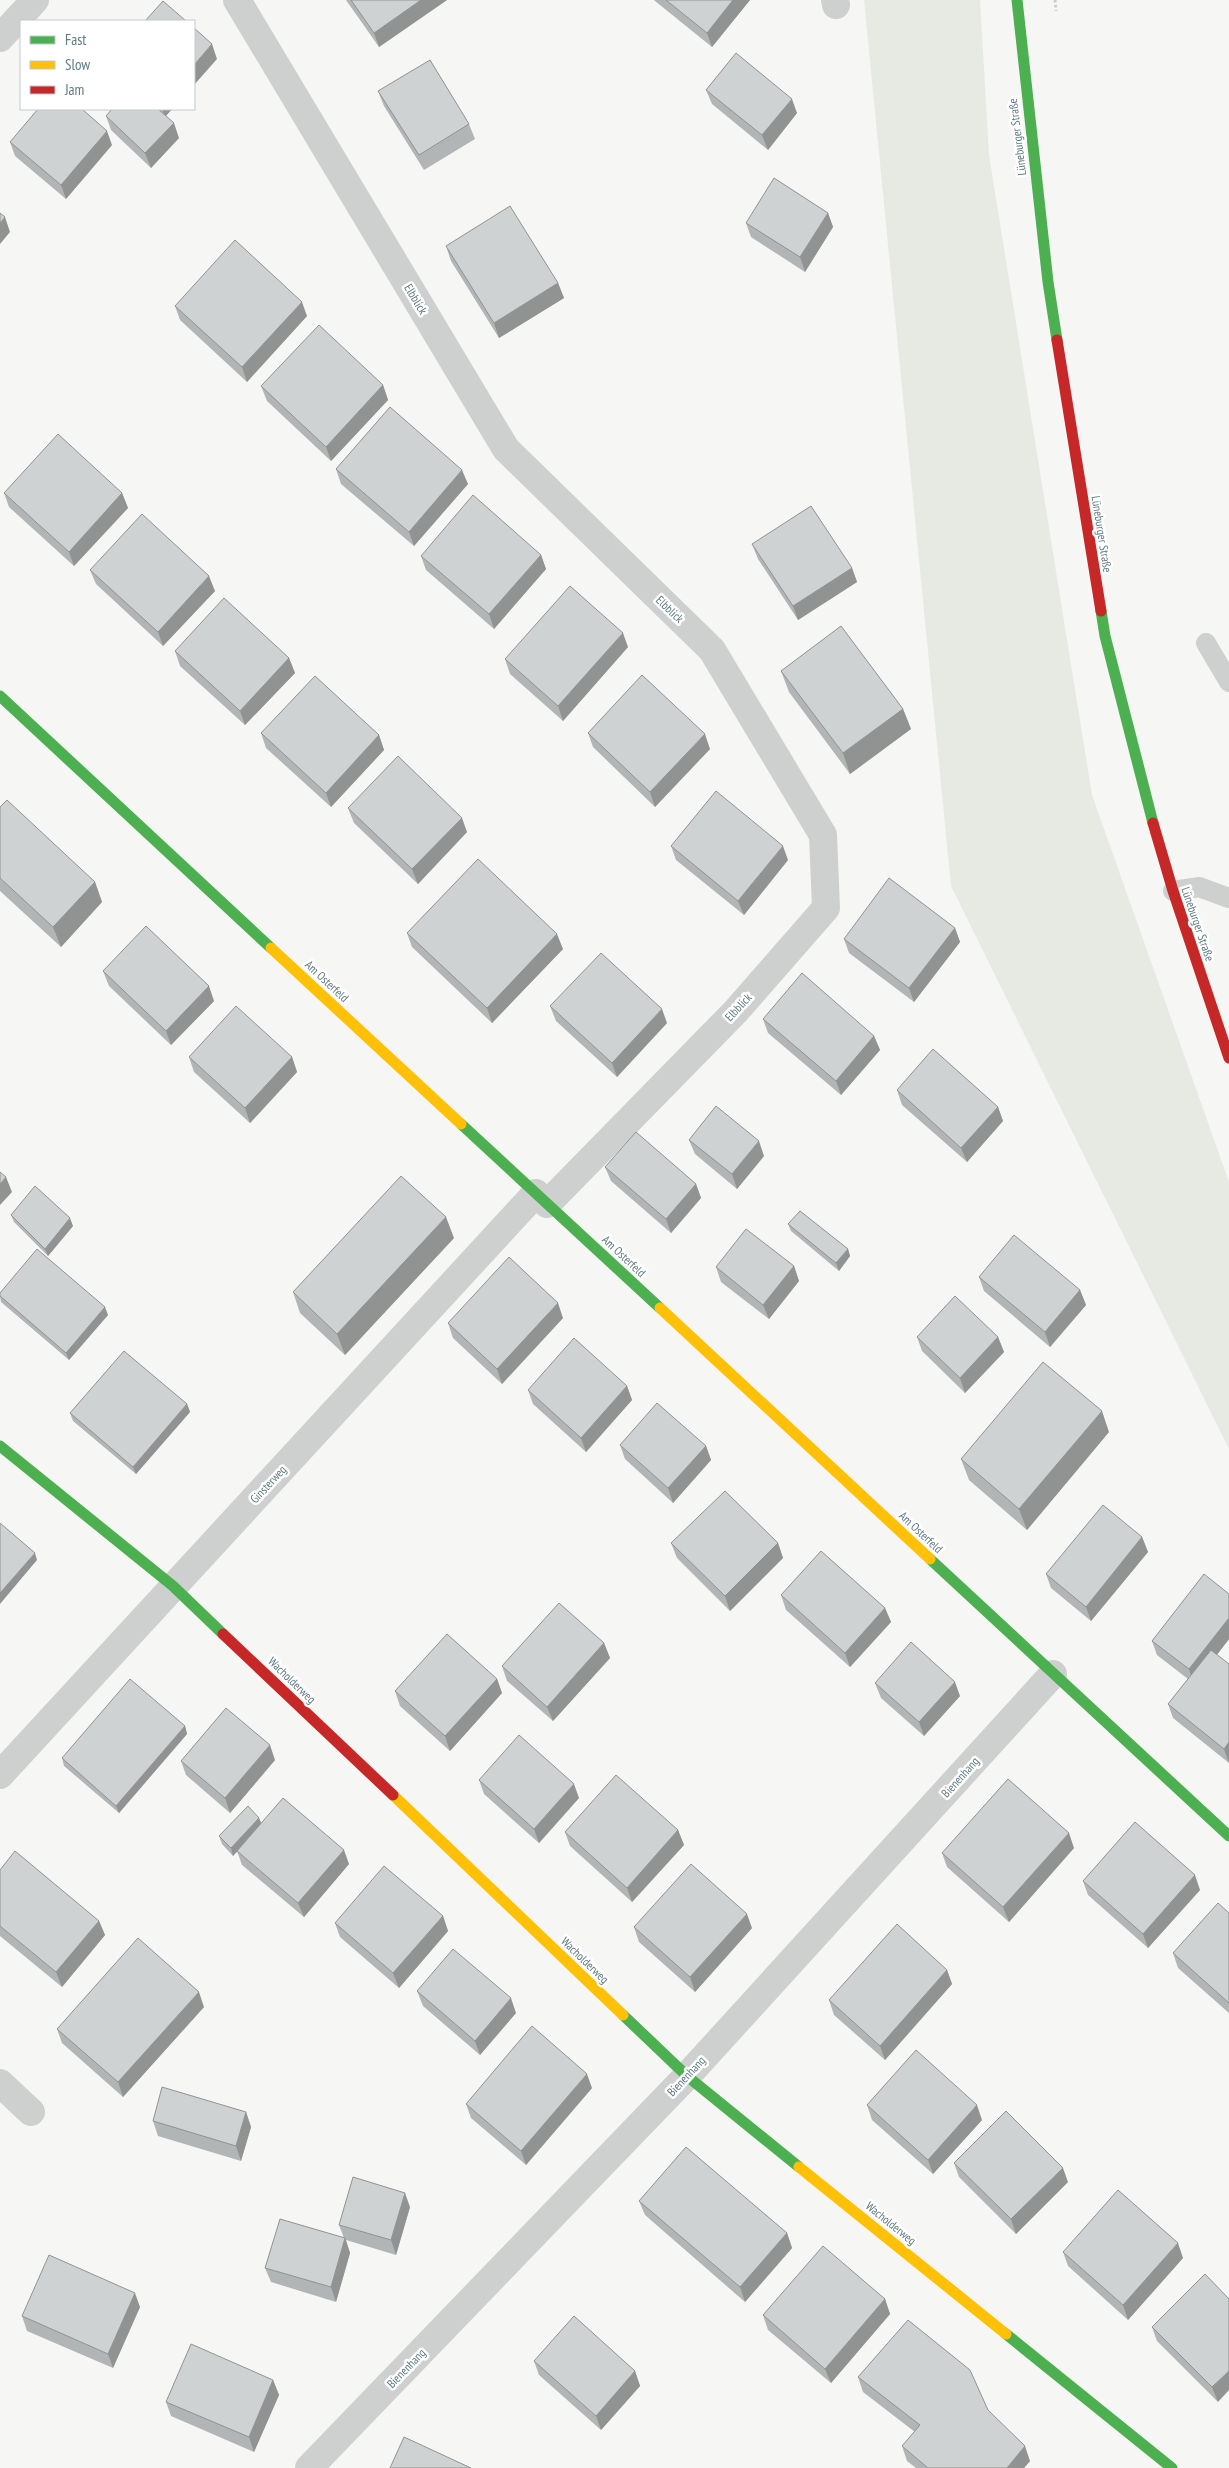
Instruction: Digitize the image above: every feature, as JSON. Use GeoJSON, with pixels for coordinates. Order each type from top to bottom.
{"type":"FeatureCollection","features":[{"type":"Feature","properties":{"kind":"street"},"geometry":{"type":"LineString","coordinates":[[0,38],[35,0]]}},
{"type":"Feature","properties":{"kind":"street","name":"Elbblick"},"geometry":{"type":"LineString","coordinates":[[237,0],[506,450],[712,650],[823,835],[826,908],[736,1011],[542,1199]]}},
{"type":"Feature","properties":{"kind":"street","name":"Lüneburger Straße"},"geometry":{"type":"LineString","coordinates":[[1018,0],[1048,282],[1105,636],[1146,801],[1173,891],[1229,1058]]}},
{"type":"Feature","properties":{"kind":"street","name":"Am Osterfeld"},"geometry":{"type":"LineString","coordinates":[[0,696],[1229,1836]]}},
{"type":"Feature","properties":{"kind":"street","name":"Ginsterweg"},"geometry":{"type":"LineString","coordinates":[[0,1775],[173,1586],[542,1199]]}},
{"type":"Feature","properties":{"kind":"street","name":"Wacholderweg"},"geometry":{"type":"LineString","coordinates":[[0,1446],[173,1586],[687,2076],[1172,2468]]}},
{"type":"Feature","properties":{"kind":"street","name":"Bienenhang"},"geometry":{"type":"LineString","coordinates":[[309,2468],[687,2076],[1054,1674]]}},
{"type":"Feature","properties":{"kind":"street"},"geometry":{"type":"LineString","coordinates":[[0,2083],[31,2112]]}},
{"type":"Feature","properties":{"kind":"lane"},"geometry":{"type":"LineString","coordinates":[[1206,643],[1229,682]]}},
{"type":"Feature","properties":{"kind":"lane"},"geometry":{"type":"LineString","coordinates":[[1173,891],[1199,887],[1229,898]]}},
{"type":"Feature","properties":{"kind":"shaded area"},"geometry":{"type":"Polygon","coordinates":[[[864,0],[980,0],[989,155],[1092,795],[1229,1182],[1229,1449],[951,886],[864,0]]]}},
{"type":"Feature","properties":{"kind":"building"},"geometry":{"type":"Polygon","coordinates":[[[351,0],[421,0],[374,33],[351,0]]]}},
{"type":"Feature","properties":{"kind":"building"},"geometry":{"type":"Polygon","coordinates":[[[666,0],[733,0],[707,33],[666,0]]]}},
{"type":"Feature","properties":{"kind":"building"},"geometry":{"type":"Polygon","coordinates":[[[163,1],[185,20],[146,20],[163,1]]]}},
{"type":"Feature","properties":{"kind":"building"},"geometry":{"type":"Polygon","coordinates":[[[195,29],[212,44],[195,64],[195,29]]]}},
{"type":"Feature","properties":{"kind":"building"},"geometry":{"type":"Polygon","coordinates":[[[736,53],[792,99],[762,135],[706,90],[736,53]]]}},
{"type":"Feature","properties":{"kind":"building"},"geometry":{"type":"Polygon","coordinates":[[[430,60],[469,124],[419,155],[378,91],[430,60]]]}},
{"type":"Feature","properties":{"kind":"building"},"geometry":{"type":"Polygon","coordinates":[[[37,110],[83,110],[107,131],[61,185],[10,142],[37,110]]]}},
{"type":"Feature","properties":{"kind":"building"},"geometry":{"type":"Polygon","coordinates":[[[111,110],[159,110],[174,123],[145,153],[106,116],[111,110]]]}},
{"type":"Feature","properties":{"kind":"building"},"geometry":{"type":"Polygon","coordinates":[[[774,178],[828,213],[800,257],[746,223],[774,178]]]}},
{"type":"Feature","properties":{"kind":"building"},"geometry":{"type":"Polygon","coordinates":[[[510,206],[558,283],[494,323],[446,246],[510,206]]]}},
{"type":"Feature","properties":{"kind":"building"},"geometry":{"type":"Polygon","coordinates":[[[0,213],[5,217],[0,223],[0,213]]]}},
{"type":"Feature","properties":{"kind":"building"},"geometry":{"type":"Polygon","coordinates":[[[235,240],[302,302],[242,367],[175,306],[235,240]]]}},
{"type":"Feature","properties":{"kind":"building"},"geometry":{"type":"Polygon","coordinates":[[[319,325],[383,385],[326,447],[261,386],[319,325]]]}},
{"type":"Feature","properties":{"kind":"building"},"geometry":{"type":"Polygon","coordinates":[[[390,407],[462,470],[409,532],[336,469],[390,407]]]}},
{"type":"Feature","properties":{"kind":"building"},"geometry":{"type":"Polygon","coordinates":[[[58,434],[122,493],[69,552],[4,493],[58,434]]]}},
{"type":"Feature","properties":{"kind":"building"},"geometry":{"type":"Polygon","coordinates":[[[473,495],[541,555],[489,614],[421,556],[473,495]]]}},
{"type":"Feature","properties":{"kind":"building"},"geometry":{"type":"Polygon","coordinates":[[[811,506],[852,568],[793,606],[752,544],[811,506]]]}},
{"type":"Feature","properties":{"kind":"building"},"geometry":{"type":"Polygon","coordinates":[[[142,514],[209,576],[158,632],[90,570],[142,514]]]}},
{"type":"Feature","properties":{"kind":"building"},"geometry":{"type":"Polygon","coordinates":[[[570,586],[623,633],[558,706],[505,659],[570,586]]]}},
{"type":"Feature","properties":{"kind":"building"},"geometry":{"type":"Polygon","coordinates":[[[224,598],[289,658],[240,711],[175,651],[224,598]]]}},
{"type":"Feature","properties":{"kind":"building"},"geometry":{"type":"Polygon","coordinates":[[[841,626],[903,709],[843,753],[781,671],[841,626]]]}},
{"type":"Feature","properties":{"kind":"building"},"geometry":{"type":"Polygon","coordinates":[[[642,675],[705,734],[650,792],[588,733],[642,675]]]}},
{"type":"Feature","properties":{"kind":"building"},"geometry":{"type":"Polygon","coordinates":[[[315,676],[379,735],[326,793],[261,733],[315,676]]]}},
{"type":"Feature","properties":{"kind":"building"},"geometry":{"type":"Polygon","coordinates":[[[398,756],[462,818],[412,869],[348,808],[398,756]]]}},
{"type":"Feature","properties":{"kind":"building"},"geometry":{"type":"Polygon","coordinates":[[[716,791],[783,846],[738,901],[671,846],[716,791]]]}},
{"type":"Feature","properties":{"kind":"building"},"geometry":{"type":"Polygon","coordinates":[[[7,800],[95,882],[53,927],[0,878],[0,807],[7,800]]]}},
{"type":"Feature","properties":{"kind":"building"},"geometry":{"type":"Polygon","coordinates":[[[478,859],[557,934],[487,1008],[407,933],[478,859]]]}},
{"type":"Feature","properties":{"kind":"building"},"geometry":{"type":"Polygon","coordinates":[[[889,878],[955,928],[909,988],[844,939],[889,878]]]}},
{"type":"Feature","properties":{"kind":"building"},"geometry":{"type":"Polygon","coordinates":[[[146,926],[209,986],[166,1031],[103,971],[146,926]]]}},
{"type":"Feature","properties":{"kind":"building"},"geometry":{"type":"Polygon","coordinates":[[[601,953],[662,1009],[612,1063],[550,1006],[601,953]]]}},
{"type":"Feature","properties":{"kind":"building"},"geometry":{"type":"Polygon","coordinates":[[[802,973],[874,1036],[836,1081],[763,1019],[802,973]]]}},
{"type":"Feature","properties":{"kind":"building"},"geometry":{"type":"Polygon","coordinates":[[[236,1006],[292,1057],[245,1108],[189,1057],[236,1006]]]}},
{"type":"Feature","properties":{"kind":"building"},"geometry":{"type":"Polygon","coordinates":[[[933,1049],[998,1107],[961,1148],[897,1090],[933,1049]]]}},
{"type":"Feature","properties":{"kind":"building"},"geometry":{"type":"Polygon","coordinates":[[[716,1106],[759,1141],[732,1174],[689,1140],[716,1106]]]}},
{"type":"Feature","properties":{"kind":"building"},"geometry":{"type":"Polygon","coordinates":[[[636,1132],[696,1184],[666,1219],[605,1167],[636,1132]]]}},
{"type":"Feature","properties":{"kind":"building"},"geometry":{"type":"Polygon","coordinates":[[[0,1172],[6,1177],[0,1184],[0,1172]]]}},
{"type":"Feature","properties":{"kind":"building"},"geometry":{"type":"Polygon","coordinates":[[[401,1176],[446,1217],[337,1334],[293,1292],[401,1176]]]}},
{"type":"Feature","properties":{"kind":"building"},"geometry":{"type":"Polygon","coordinates":[[[35,1186],[70,1218],[45,1249],[11,1215],[35,1186]]]}},
{"type":"Feature","properties":{"kind":"building"},"geometry":{"type":"Polygon","coordinates":[[[800,1211],[848,1249],[836,1263],[788,1224],[800,1211]]]}},
{"type":"Feature","properties":{"kind":"building"},"geometry":{"type":"Polygon","coordinates":[[[746,1229],[794,1266],[763,1305],[716,1267],[746,1229]]]}},
{"type":"Feature","properties":{"kind":"building"},"geometry":{"type":"Polygon","coordinates":[[[1014,1235],[1080,1290],[1045,1332],[979,1277],[1014,1235]]]}},
{"type":"Feature","properties":{"kind":"building"},"geometry":{"type":"Polygon","coordinates":[[[37,1249],[105,1307],[66,1353],[0,1296],[0,1293],[37,1249]]]}},
{"type":"Feature","properties":{"kind":"building"},"geometry":{"type":"Polygon","coordinates":[[[509,1257],[558,1303],[497,1369],[448,1323],[509,1257]]]}},
{"type":"Feature","properties":{"kind":"building"},"geometry":{"type":"Polygon","coordinates":[[[955,1296],[998,1337],[960,1378],[917,1337],[955,1296]]]}},
{"type":"Feature","properties":{"kind":"building"},"geometry":{"type":"Polygon","coordinates":[[[574,1338],[627,1386],[581,1438],[528,1390],[574,1338]]]}},
{"type":"Feature","properties":{"kind":"building"},"geometry":{"type":"Polygon","coordinates":[[[124,1351],[187,1404],[133,1467],[70,1413],[124,1351]]]}},
{"type":"Feature","properties":{"kind":"building"},"geometry":{"type":"Polygon","coordinates":[[[1043,1362],[1102,1411],[1019,1509],[961,1459],[1043,1362]]]}},
{"type":"Feature","properties":{"kind":"building"},"geometry":{"type":"Polygon","coordinates":[[[657,1403],[706,1446],[668,1488],[620,1445],[657,1403]]]}},
{"type":"Feature","properties":{"kind":"building"},"geometry":{"type":"Polygon","coordinates":[[[725,1491],[778,1543],[725,1596],[671,1543],[725,1491]]]}},
{"type":"Feature","properties":{"kind":"building"},"geometry":{"type":"Polygon","coordinates":[[[1103,1505],[1142,1537],[1086,1607],[1046,1574],[1103,1505]]]}},
{"type":"Feature","properties":{"kind":"building"},"geometry":{"type":"Polygon","coordinates":[[[0,1523],[35,1553],[0,1593],[0,1523]]]}},
{"type":"Feature","properties":{"kind":"building"},"geometry":{"type":"Polygon","coordinates":[[[821,1551],[885,1608],[845,1653],[781,1595],[821,1551]]]}},
{"type":"Feature","properties":{"kind":"building"},"geometry":{"type":"Polygon","coordinates":[[[1204,1574],[1229,1594],[1229,1618],[1189,1669],[1152,1641],[1204,1574]]]}},
{"type":"Feature","properties":{"kind":"building"},"geometry":{"type":"Polygon","coordinates":[[[559,1603],[604,1643],[547,1707],[502,1666],[559,1603]]]}},
{"type":"Feature","properties":{"kind":"building"},"geometry":{"type":"Polygon","coordinates":[[[447,1634],[497,1679],[445,1736],[395,1691],[447,1634]]]}},
{"type":"Feature","properties":{"kind":"building"},"geometry":{"type":"Polygon","coordinates":[[[911,1642],[955,1682],[919,1722],[875,1683],[911,1642]]]}},
{"type":"Feature","properties":{"kind":"building"},"geometry":{"type":"Polygon","coordinates":[[[1211,1650],[1229,1664],[1229,1742],[1224,1749],[1168,1704],[1211,1650]]]}},
{"type":"Feature","properties":{"kind":"building"},"geometry":{"type":"Polygon","coordinates":[[[130,1679],[185,1726],[116,1806],[62,1758],[130,1679]]]}},
{"type":"Feature","properties":{"kind":"building"},"geometry":{"type":"Polygon","coordinates":[[[226,1708],[270,1745],[225,1798],[181,1761],[226,1708]]]}},
{"type":"Feature","properties":{"kind":"building"},"geometry":{"type":"Polygon","coordinates":[[[519,1735],[574,1784],[534,1829],[479,1780],[519,1735]]]}},
{"type":"Feature","properties":{"kind":"building"},"geometry":{"type":"Polygon","coordinates":[[[616,1775],[678,1830],[627,1888],[565,1832],[616,1775]]]}},
{"type":"Feature","properties":{"kind":"building"},"geometry":{"type":"Polygon","coordinates":[[[1008,1779],[1069,1833],[1003,1907],[942,1853],[1008,1779]]]}},
{"type":"Feature","properties":{"kind":"building"},"geometry":{"type":"Polygon","coordinates":[[[283,1798],[344,1850],[298,1903],[237,1851],[283,1798]]]}},
{"type":"Feature","properties":{"kind":"building"},"geometry":{"type":"Polygon","coordinates":[[[248,1806],[259,1818],[231,1848],[219,1836],[248,1806]]]}},
{"type":"Feature","properties":{"kind":"building"},"geometry":{"type":"Polygon","coordinates":[[[1135,1822],[1195,1875],[1143,1934],[1083,1881],[1135,1822]]]}},
{"type":"Feature","properties":{"kind":"building"},"geometry":{"type":"Polygon","coordinates":[[[15,1851],[99,1921],[56,1972],[0,1926],[0,1870],[15,1851]]]}},
{"type":"Feature","properties":{"kind":"building"},"geometry":{"type":"Polygon","coordinates":[[[691,1864],[747,1914],[690,1977],[634,1927],[691,1864]]]}},
{"type":"Feature","properties":{"kind":"building"},"geometry":{"type":"Polygon","coordinates":[[[384,1866],[443,1916],[393,1973],[335,1923],[384,1866]]]}},
{"type":"Feature","properties":{"kind":"building"},"geometry":{"type":"Polygon","coordinates":[[[1218,1903],[1229,1913],[1229,2003],[1173,1953],[1218,1903]]]}},
{"type":"Feature","properties":{"kind":"building"},"geometry":{"type":"Polygon","coordinates":[[[897,1924],[947,1970],[880,2046],[829,2000],[897,1924]]]}},
{"type":"Feature","properties":{"kind":"building"},"geometry":{"type":"Polygon","coordinates":[[[138,1938],[199,1992],[118,2082],[57,2029],[138,1938]]]}},
{"type":"Feature","properties":{"kind":"building"},"geometry":{"type":"Polygon","coordinates":[[[453,1949],[511,1998],[475,2041],[417,1991],[453,1949]]]}},
{"type":"Feature","properties":{"kind":"building"},"geometry":{"type":"Polygon","coordinates":[[[532,2026],[587,2074],[521,2151],[466,2104],[532,2026]]]}},
{"type":"Feature","properties":{"kind":"building"},"geometry":{"type":"Polygon","coordinates":[[[916,2050],[977,2105],[928,2160],[867,2105],[916,2050]]]}},
{"type":"Feature","properties":{"kind":"building"},"geometry":{"type":"Polygon","coordinates":[[[162,2087],[246,2112],[236,2146],[153,2121],[162,2087]]]}},
{"type":"Feature","properties":{"kind":"building"},"geometry":{"type":"Polygon","coordinates":[[[1006,2111],[1063,2168],[1011,2219],[954,2163],[1006,2111]]]}},
{"type":"Feature","properties":{"kind":"building"},"geometry":{"type":"Polygon","coordinates":[[[686,2147],[787,2233],[740,2287],[639,2201],[686,2147]]]}},
{"type":"Feature","properties":{"kind":"building"},"geometry":{"type":"Polygon","coordinates":[[[353,2177],[405,2193],[391,2240],[339,2225],[353,2177]]]}},
{"type":"Feature","properties":{"kind":"building"},"geometry":{"type":"Polygon","coordinates":[[[1118,2190],[1178,2243],[1123,2305],[1063,2252],[1118,2190]]]}},
{"type":"Feature","properties":{"kind":"building"},"geometry":{"type":"Polygon","coordinates":[[[280,2219],[345,2238],[331,2287],[265,2268],[280,2219]]]}},
{"type":"Feature","properties":{"kind":"building"},"geometry":{"type":"Polygon","coordinates":[[[823,2246],[885,2299],[825,2369],[763,2315],[823,2246]]]}},
{"type":"Feature","properties":{"kind":"building"},"geometry":{"type":"Polygon","coordinates":[[[49,2255],[135,2293],[108,2354],[22,2316],[49,2255]]]}},
{"type":"Feature","properties":{"kind":"building"},"geometry":{"type":"Polygon","coordinates":[[[1205,2274],[1229,2299],[1229,2371],[1212,2387],[1152,2327],[1205,2274]]]}},
{"type":"Feature","properties":{"kind":"building"},"geometry":{"type":"Polygon","coordinates":[[[574,2316],[635,2371],[596,2416],[534,2361],[574,2316]]]}},
{"type":"Feature","properties":{"kind":"building"},"geometry":{"type":"Polygon","coordinates":[[[908,2320],[970,2370],[988,2410],[1025,2446],[1007,2468],[928,2468],[902,2446],[920,2425],[858,2377],[908,2320]]]}},
{"type":"Feature","properties":{"kind":"building"},"geometry":{"type":"Polygon","coordinates":[[[191,2344],[273,2380],[249,2437],[166,2402],[191,2344]]]}},
{"type":"Feature","properties":{"kind":"building"},"geometry":{"type":"Polygon","coordinates":[[[404,2437],[471,2468],[390,2468],[404,2437]]]}},
{"type":"Feature","properties":{"kind":"traffic: fast"},"geometry":{"type":"LineString","coordinates":[[1017,0],[1048,282],[1057,340]]}},
{"type":"Feature","properties":{"kind":"traffic: fast"},"geometry":{"type":"LineString","coordinates":[[1101,611],[1105,636],[1153,823]]}},
{"type":"Feature","properties":{"kind":"traffic: fast"},"geometry":{"type":"LineString","coordinates":[[0,696],[271,948]]}},
{"type":"Feature","properties":{"kind":"traffic: fast"},"geometry":{"type":"LineString","coordinates":[[461,1124],[660,1308]]}},
{"type":"Feature","properties":{"kind":"traffic: fast"},"geometry":{"type":"LineString","coordinates":[[0,1446],[173,1586],[223,1634]]}},
{"type":"Feature","properties":{"kind":"traffic: fast"},"geometry":{"type":"LineString","coordinates":[[930,1559],[1229,1836]]}},
{"type":"Feature","properties":{"kind":"traffic: fast"},"geometry":{"type":"LineString","coordinates":[[623,2015],[687,2076],[799,2167]]}},
{"type":"Feature","properties":{"kind":"traffic: fast"},"geometry":{"type":"LineString","coordinates":[[1006,2334],[1172,2468]]}},
{"type":"Feature","properties":{"kind":"traffic: slow"},"geometry":{"type":"LineString","coordinates":[[271,948],[461,1124]]}},
{"type":"Feature","properties":{"kind":"traffic: slow"},"geometry":{"type":"LineString","coordinates":[[660,1308],[930,1559]]}},
{"type":"Feature","properties":{"kind":"traffic: slow"},"geometry":{"type":"LineString","coordinates":[[393,1795],[623,2015]]}},
{"type":"Feature","properties":{"kind":"traffic: slow"},"geometry":{"type":"LineString","coordinates":[[799,2167],[1006,2334]]}},
{"type":"Feature","properties":{"kind":"traffic: jam"},"geometry":{"type":"LineString","coordinates":[[1057,340],[1101,611]]}},
{"type":"Feature","properties":{"kind":"traffic: jam"},"geometry":{"type":"LineString","coordinates":[[1153,823],[1173,891],[1229,1058]]}},
{"type":"Feature","properties":{"kind":"traffic: jam"},"geometry":{"type":"LineString","coordinates":[[223,1634],[393,1795]]}}]}
